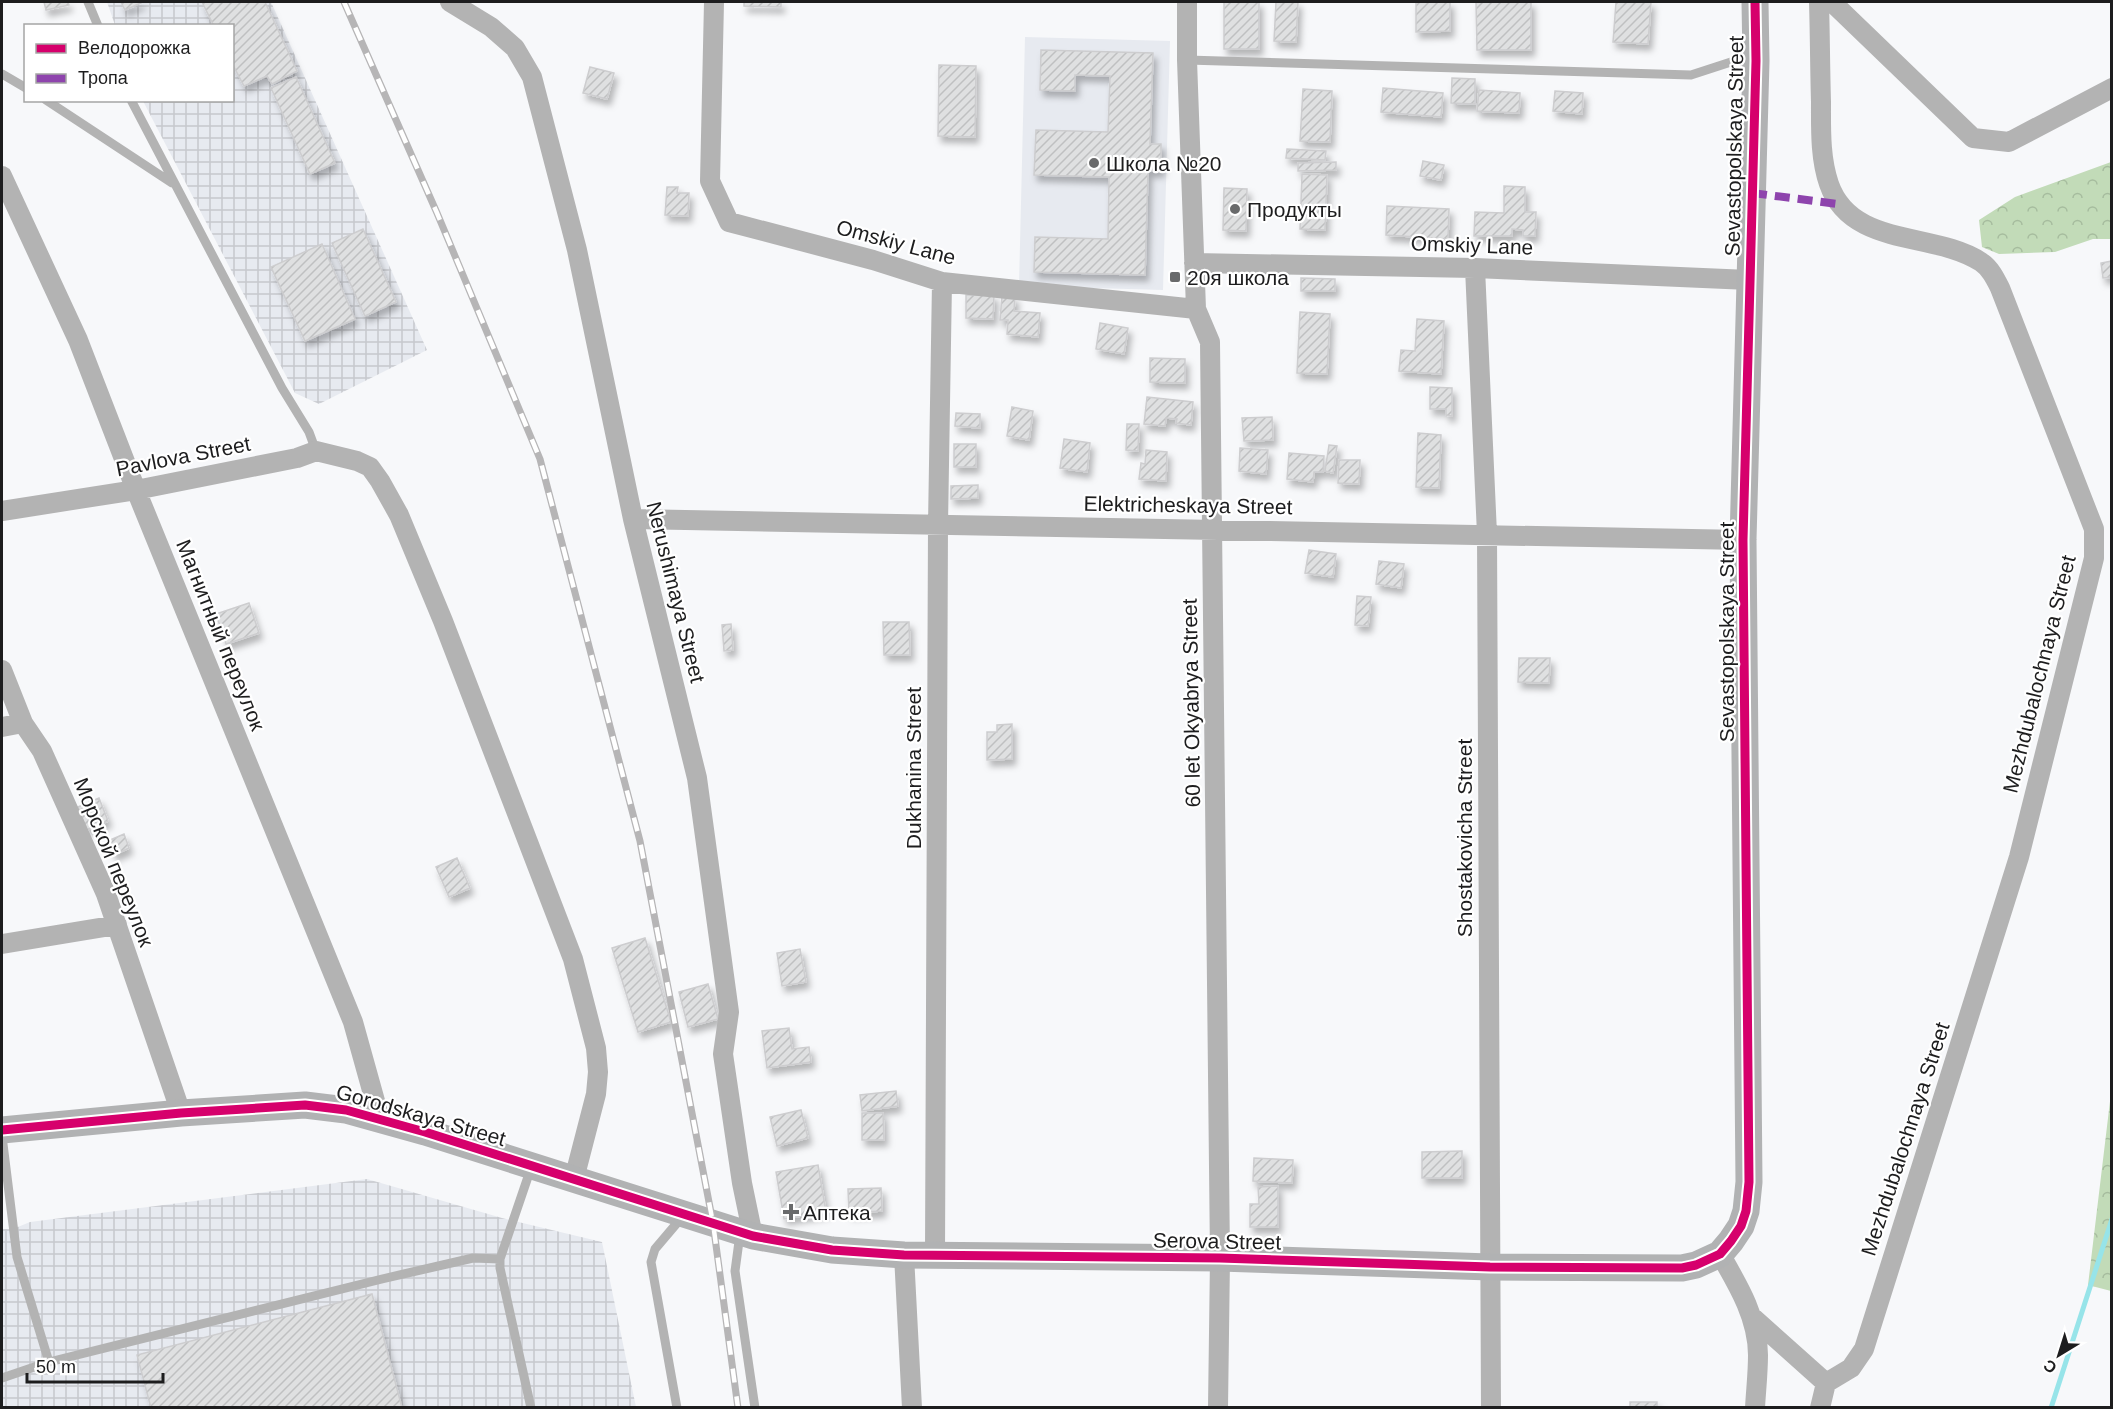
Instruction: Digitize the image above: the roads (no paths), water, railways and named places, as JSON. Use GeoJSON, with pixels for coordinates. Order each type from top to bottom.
{"type":"FeatureCollection","features":[{"type":"Feature","properties":{"kind":"street","name":"Nerushimaya Street"},"geometry":{"type":"LineString","coordinates":[[450,2],[491,27],[515,48],[532,77],[577,250],[633,519],[697,777],[729,1012],[723,1054],[747,1234]]}},
{"type":"Feature","properties":{"kind":"street","name":"Omskiy Lane"},"geometry":{"type":"LineString","coordinates":[[714,2],[710,181],[729,222],[873,260],[942,282],[1196,309]]}},
{"type":"Feature","properties":{"kind":"street","name":"60 let Okyabrya Street"},"geometry":{"type":"LineString","coordinates":[[1187,2],[1196,309],[1210,342],[1220,1258],[1218,1407]]}},
{"type":"Feature","properties":{"kind":"street","name":"Sevastopolskaya Street"},"geometry":{"type":"LineString","coordinates":[[1719,1254],[1741,1226],[1746,1211],[1749,1182],[1743,540],[1756,61],[1755,2]]}},
{"type":"Feature","properties":{"kind":"street","name":"Mezhdubalochnaya Street"},"geometry":{"type":"LineString","coordinates":[[1827,1383],[1851,1368],[1864,1349],[2019,857],[2094,558],[2094,529],[1992,272],[1981,262],[1958,251],[1872,228],[1850,216],[1838,204],[1828,183],[1822,150],[1819,22],[1832,3]]}},
{"type":"Feature","properties":{"kind":"street"},"geometry":{"type":"LineString","coordinates":[[1832,3],[1973,138],[2009,142],[2112,88]]}},
{"type":"Feature","properties":{"kind":"street","name":"Магнитный переулок"},"geometry":{"type":"LineString","coordinates":[[2,176],[78,340],[136,490],[353,1022],[380,1119]]}},
{"type":"Feature","properties":{"kind":"street","name":"Omskiy Lane"},"geometry":{"type":"LineString","coordinates":[[1194,263],[1475,268],[1749,280]]}},
{"type":"Feature","properties":{"kind":"street","name":"Shostakovicha Street"},"geometry":{"type":"LineString","coordinates":[[1475,268],[1487,534],[1491,1407]]}},
{"type":"Feature","properties":{"kind":"street","name":"Dukhanina Street"},"geometry":{"type":"LineString","coordinates":[[935,1254],[938,525],[942,282]]}},
{"type":"Feature","properties":{"kind":"street","name":"Pavlova Street"},"geometry":{"type":"LineString","coordinates":[[2,511],[136,490],[297,458],[316,452],[357,460],[370,467],[399,515],[443,621],[573,959],[591,1025],[598,1072],[596,1094],[574,1179]]}},
{"type":"Feature","properties":{"kind":"street","name":"Elektricheskaya Street"},"geometry":{"type":"LineString","coordinates":[[633,519],[1743,540]]}},
{"type":"Feature","properties":{"kind":"street","name":"Морской переулок"},"geometry":{"type":"LineString","coordinates":[[2,670],[23,723],[42,752],[106,894],[182,1113]]}},
{"type":"Feature","properties":{"kind":"street"},"geometry":{"type":"LineString","coordinates":[[2,727],[23,723]]}},
{"type":"Feature","properties":{"kind":"street"},"geometry":{"type":"LineString","coordinates":[[2,944],[117,925]]}},
{"type":"Feature","properties":{"kind":"street","name":"Gorodskaya Street"},"geometry":{"type":"LineString","coordinates":[[2,1130],[182,1113],[305,1105],[327,1107],[380,1119],[532,1165],[713,1224]]}},
{"type":"Feature","properties":{"kind":"street","name":"Serova Street"},"geometry":{"type":"LineString","coordinates":[[713,1224],[747,1234],[832,1250],[904,1255],[1220,1258],[1490,1267],[1661,1269],[1696,1265],[1719,1254]]}},
{"type":"Feature","properties":{"kind":"street"},"geometry":{"type":"LineString","coordinates":[[1719,1254],[1740,1290],[1751,1316],[1758,1353],[1755,1407]]}},
{"type":"Feature","properties":{"kind":"street"},"geometry":{"type":"LineString","coordinates":[[904,1255],[912,1407]]}},
{"type":"Feature","properties":{"kind":"street"},"geometry":{"type":"LineString","coordinates":[[1751,1316],[1827,1383],[1820,1407]]}},
{"type":"Feature","properties":{"kind":"lane"},"geometry":{"type":"LineString","coordinates":[[88,2],[97,24]]}},
{"type":"Feature","properties":{"kind":"lane"},"geometry":{"type":"LineString","coordinates":[[1187,60],[1691,75],[1734,61],[1756,61]]}},
{"type":"Feature","properties":{"kind":"lane"},"geometry":{"type":"LineString","coordinates":[[2,74],[24,87]]}},
{"type":"Feature","properties":{"kind":"lane"},"geometry":{"type":"LineString","coordinates":[[49,102],[174,185]]}},
{"type":"Feature","properties":{"kind":"lane"},"geometry":{"type":"LineString","coordinates":[[132,102],[282,388],[309,432],[316,452]]}},
{"type":"Feature","properties":{"kind":"lane"},"geometry":{"type":"LineString","coordinates":[[2,1136],[17,1257],[49,1362]]}},
{"type":"Feature","properties":{"kind":"lane"},"geometry":{"type":"LineString","coordinates":[[531,1407],[502,1283],[500,1259],[532,1165]]}},
{"type":"Feature","properties":{"kind":"lane"},"geometry":{"type":"LineString","coordinates":[[677,1407],[651,1262],[655,1249],[685,1215]]}},
{"type":"Feature","properties":{"kind":"lane"},"geometry":{"type":"LineString","coordinates":[[747,1234],[735,1271],[755,1407]]}},
{"type":"Feature","properties":{"kind":"lane"},"geometry":{"type":"LineString","coordinates":[[2,1378],[49,1362],[382,1279],[473,1258],[500,1259]]}},
{"type":"Feature","properties":{"kind":"waterway"},"geometry":{"type":"LineString","coordinates":[[2051,1408],[2112,1219]]}},
{"type":"Feature","properties":{"kind":"railway"},"geometry":{"type":"LineString","coordinates":[[344,2],[437,213],[540,459],[640,841],[713,1223],[738,1408]]}},
{"type":"Feature","properties":{"kind":"place","name":"Школа №20"},"geometry":{"type":"Point","coordinates":[1094,163]}},
{"type":"Feature","properties":{"kind":"place","name":"Продукты"},"geometry":{"type":"Point","coordinates":[1235,209]}},
{"type":"Feature","properties":{"kind":"place","name":"20я школа"},"geometry":{"type":"Point","coordinates":[1175,277]}},
{"type":"Feature","properties":{"kind":"place","name":"Аптека"},"geometry":{"type":"Point","coordinates":[791,1212]}}]}
